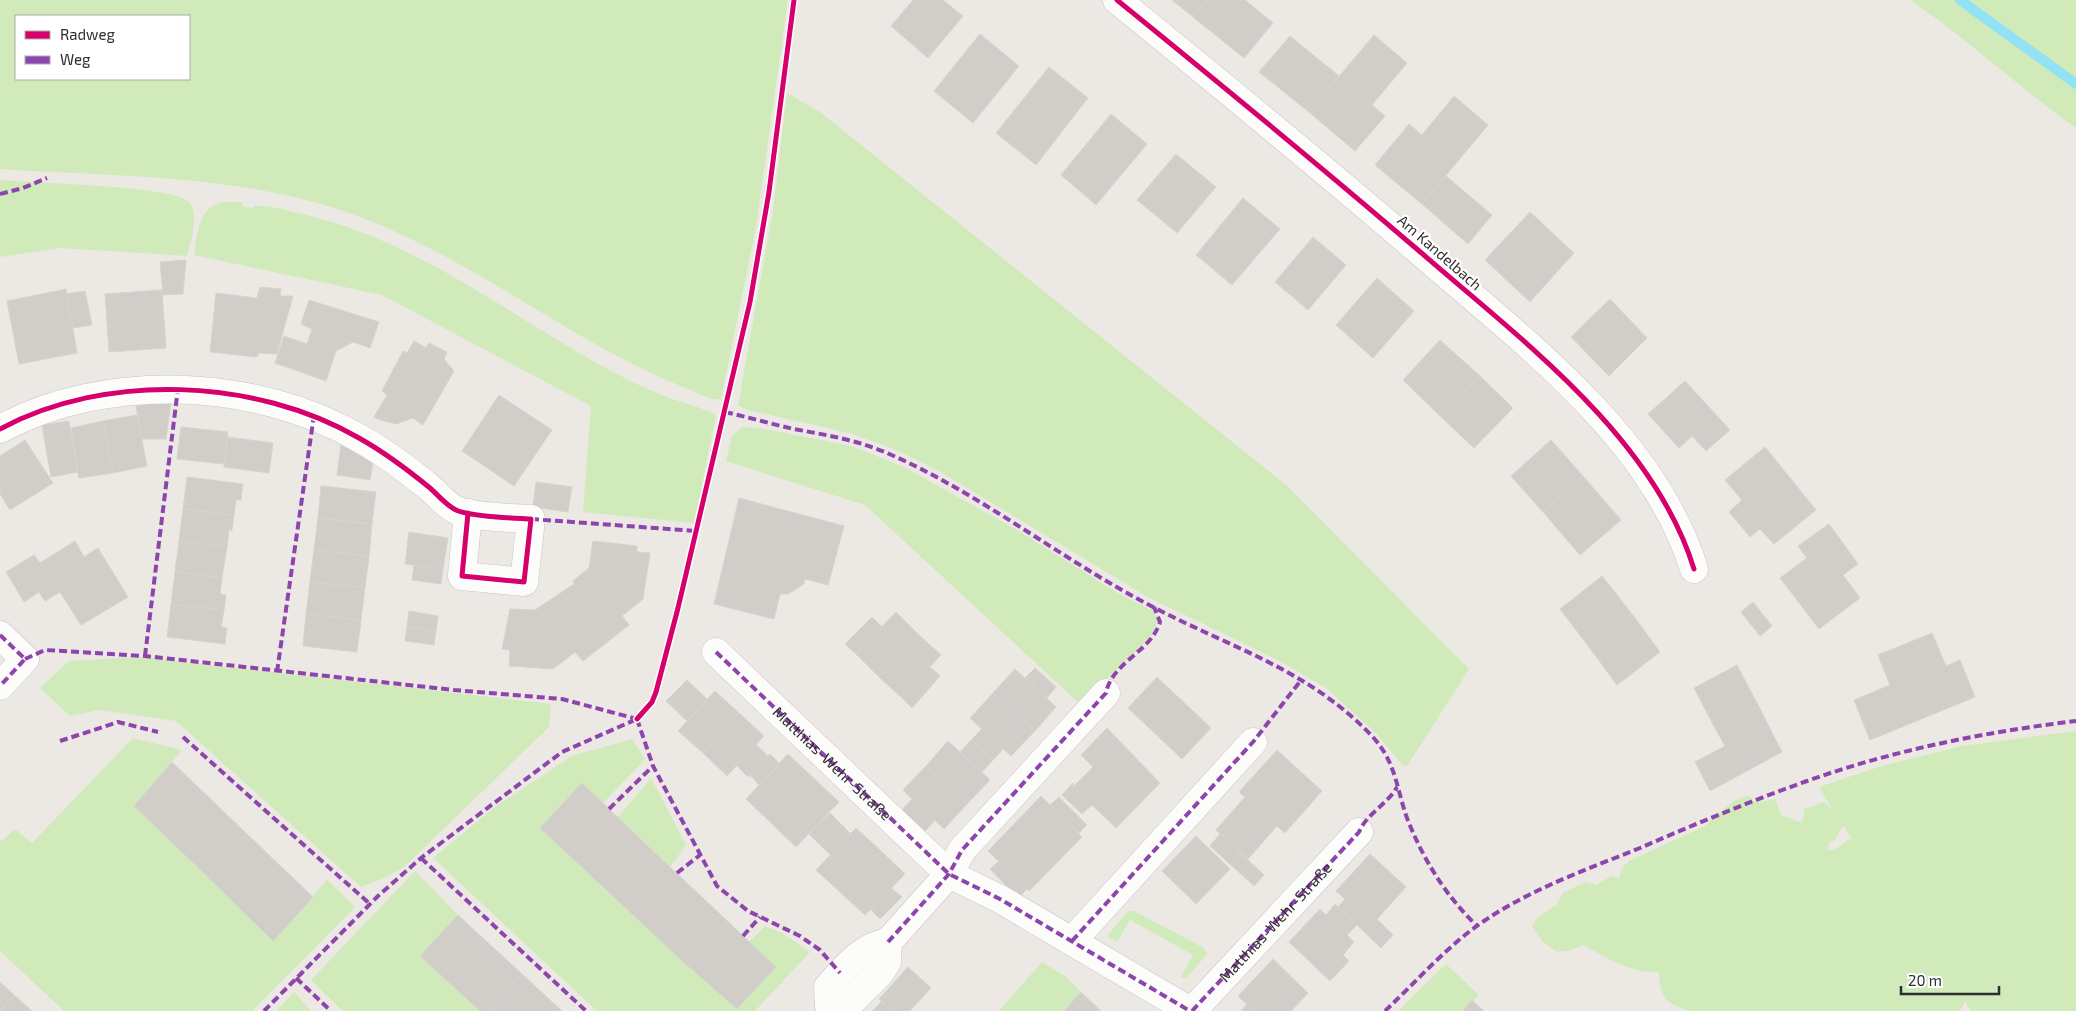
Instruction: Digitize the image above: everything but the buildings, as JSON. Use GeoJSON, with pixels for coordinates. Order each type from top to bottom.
{"type":"FeatureCollection","features":[{"type":"Feature","properties":{"kind":"street","name":"Am Kandelbach"},"geometry":{"type":"LineString","coordinates":[[1117,0],[1362,202],[1517,335],[1592,407],[1628,448],[1654,483],[1684,538],[1694,569]]}},
{"type":"Feature","properties":{"kind":"street"},"geometry":{"type":"LineString","coordinates":[[0,429],[48,408],[129,392],[178,388],[248,395],[314,415],[359,437],[403,467],[456,510],[468,513]]}},
{"type":"Feature","properties":{"kind":"street"},"geometry":{"type":"LineString","coordinates":[[0,635],[25,659],[0,686]]}},
{"type":"Feature","properties":{"kind":"street","name":"Matthias-Wehr-Straße"},"geometry":{"type":"LineString","coordinates":[[716,652],[949,874],[1000,898],[1191,1011],[1359,832]]}},
{"type":"Feature","properties":{"kind":"street"},"geometry":{"type":"LineString","coordinates":[[826,1008],[838,1008],[848,1005],[880,973],[887,962],[888,942],[949,874],[962,850],[1106,693]]}},
{"type":"Feature","properties":{"kind":"street"},"geometry":{"type":"LineString","coordinates":[[1072,941],[1253,742]]}},
{"type":"Feature","properties":{"kind":"green space"},"geometry":{"type":"Polygon","coordinates":[[[0,0],[788,0],[756,227],[721,399],[704,396],[631,363],[442,254],[360,217],[317,203],[273,192],[228,185],[136,176],[0,169],[0,0]]]}},
{"type":"Feature","properties":{"kind":"green space"},"geometry":{"type":"Polygon","coordinates":[[[1910,0],[2076,0],[2076,128],[1952,31],[1910,0]]]}},
{"type":"Feature","properties":{"kind":"green space"},"geometry":{"type":"Polygon","coordinates":[[[787,93],[820,112],[1286,485],[1469,669],[1407,766],[1402,765],[1377,734],[1326,688],[1282,662],[1148,597],[939,471],[894,449],[849,433],[752,411],[738,406],[773,210],[787,93]]]}},
{"type":"Feature","properties":{"kind":"green space"},"geometry":{"type":"Polygon","coordinates":[[[0,180],[100,186],[177,196],[188,201],[194,213],[194,228],[187,256],[60,248],[0,257],[0,180]]]}},
{"type":"Feature","properties":{"kind":"green space"},"geometry":{"type":"Polygon","coordinates":[[[241,202],[244,207],[253,208],[261,206],[287,210],[346,227],[385,242],[459,280],[566,345],[642,387],[716,415],[694,523],[583,512],[591,406],[382,295],[194,255],[198,229],[204,214],[216,204],[241,202]]]}},
{"type":"Feature","properties":{"kind":"green space"},"geometry":{"type":"Polygon","coordinates":[[[742,427],[760,428],[851,446],[904,467],[1017,530],[1116,592],[1153,611],[1158,620],[1152,635],[1080,704],[865,505],[726,461],[732,436],[742,427]]]}},
{"type":"Feature","properties":{"kind":"green space"},"geometry":{"type":"Polygon","coordinates":[[[139,657],[551,704],[549,727],[404,867],[382,879],[361,887],[176,721],[99,710],[70,716],[40,688],[69,661],[139,657]]]}},
{"type":"Feature","properties":{"kind":"green space"},"geometry":{"type":"Polygon","coordinates":[[[2076,731],[2076,1011],[1971,1011],[1965,1001],[1960,1011],[1690,1011],[1675,1005],[1666,998],[1661,988],[1659,972],[1629,968],[1584,945],[1571,950],[1557,952],[1543,942],[1532,927],[1537,918],[1556,905],[1564,892],[1586,882],[1596,885],[1612,876],[1619,878],[1622,868],[1629,861],[1705,826],[1732,802],[1748,795],[1756,803],[1775,799],[1781,815],[1800,822],[1803,820],[1804,809],[1824,802],[1834,811],[1819,787],[1885,765],[1962,746],[2076,731]],[[1843,825],[1836,839],[1830,842],[1827,849],[1833,851],[1851,838],[1843,825]]]}},
{"type":"Feature","properties":{"kind":"green space"},"geometry":{"type":"Polygon","coordinates":[[[133,738],[182,750],[134,806],[273,940],[327,880],[355,907],[252,1011],[64,1011],[0,951],[0,840],[2,841],[15,829],[32,843],[133,738]]]}},
{"type":"Feature","properties":{"kind":"green space"},"geometry":{"type":"Polygon","coordinates":[[[632,739],[645,759],[603,803],[582,783],[540,828],[736,1009],[775,968],[749,942],[765,926],[782,933],[810,952],[755,1011],[597,1011],[433,858],[495,807],[572,756],[632,739]]]}},
{"type":"Feature","properties":{"kind":"green space"},"geometry":{"type":"Polygon","coordinates":[[[651,778],[686,845],[670,867],[618,817],[651,778]]]}},
{"type":"Feature","properties":{"kind":"green space"},"geometry":{"type":"Polygon","coordinates":[[[415,871],[458,915],[420,956],[480,1011],[343,1011],[311,980],[415,871]]]}},
{"type":"Feature","properties":{"kind":"green space"},"geometry":{"type":"Polygon","coordinates":[[[1128,911],[1134,911],[1204,948],[1207,954],[1186,979],[1181,977],[1193,955],[1130,920],[1117,942],[1109,938],[1108,935],[1128,911]]]}},
{"type":"Feature","properties":{"kind":"green space"},"geometry":{"type":"Polygon","coordinates":[[[1042,962],[1065,976],[1081,992],[1064,1011],[999,1011],[1042,962]]]}},
{"type":"Feature","properties":{"kind":"green space"},"geometry":{"type":"Polygon","coordinates":[[[1446,964],[1479,995],[1463,1011],[1398,1011],[1446,964]]]}},
{"type":"Feature","properties":{"kind":"green space"},"geometry":{"type":"Polygon","coordinates":[[[294,992],[311,1011],[276,1011],[294,992]]]}},
{"type":"Feature","properties":{"kind":"waterway"},"geometry":{"type":"LineString","coordinates":[[1960,0],[2076,84]]}},
{"type":"Feature","properties":{"kind":"marked path"},"geometry":{"type":"LineString","coordinates":[[0,194],[23,188],[47,178]]}},
{"type":"Feature","properties":{"kind":"marked path"},"geometry":{"type":"LineString","coordinates":[[145,656],[178,388]]}},
{"type":"Feature","properties":{"kind":"marked path"},"geometry":{"type":"LineString","coordinates":[[725,412],[785,427],[841,438],[887,453],[956,488],[1121,590],[1184,623],[1270,663],[1323,694],[1348,713],[1372,736],[1386,755],[1391,765],[1407,818],[1420,848],[1445,889],[1477,926]]}},
{"type":"Feature","properties":{"kind":"marked path"},"geometry":{"type":"LineString","coordinates":[[277,672],[314,415]]}},
{"type":"Feature","properties":{"kind":"marked path"},"geometry":{"type":"LineString","coordinates":[[531,519],[696,531]]}},
{"type":"Feature","properties":{"kind":"marked path"},"geometry":{"type":"LineString","coordinates":[[888,942],[949,874],[962,850],[1106,693],[1110,682],[1123,665],[1149,641],[1160,622],[1154,607]]}},
{"type":"Feature","properties":{"kind":"marked path"},"geometry":{"type":"LineString","coordinates":[[0,635],[25,659],[0,686]]}},
{"type":"Feature","properties":{"kind":"marked path"},"geometry":{"type":"LineString","coordinates":[[25,659],[45,650],[145,656],[454,690],[562,699],[637,719]]}},
{"type":"Feature","properties":{"kind":"marked path"},"geometry":{"type":"LineString","coordinates":[[716,652],[949,874],[1000,899],[1190,1011]]}},
{"type":"Feature","properties":{"kind":"marked path"},"geometry":{"type":"LineString","coordinates":[[1072,941],[1253,742],[1302,679]]}},
{"type":"Feature","properties":{"kind":"marked path"},"geometry":{"type":"LineString","coordinates":[[264,1011],[378,896],[421,858],[562,752],[640,716]]}},
{"type":"Feature","properties":{"kind":"marked path"},"geometry":{"type":"LineString","coordinates":[[637,719],[653,766],[717,886],[748,911],[800,936],[820,950],[840,973]]}},
{"type":"Feature","properties":{"kind":"marked path"},"geometry":{"type":"LineString","coordinates":[[1385,1011],[1445,952],[1484,921],[1540,889],[1580,872],[1744,805],[1840,770],[1906,751],[1974,737],[2076,721]]}},
{"type":"Feature","properties":{"kind":"marked path"},"geometry":{"type":"LineString","coordinates":[[60,741],[118,722],[158,732]]}},
{"type":"Feature","properties":{"kind":"marked path"},"geometry":{"type":"LineString","coordinates":[[183,737],[370,904]]}},
{"type":"Feature","properties":{"kind":"marked path"},"geometry":{"type":"LineString","coordinates":[[609,809],[653,766]]}},
{"type":"Feature","properties":{"kind":"marked path"},"geometry":{"type":"LineString","coordinates":[[1192,1011],[1359,832],[1367,819],[1388,799],[1397,787]]}},
{"type":"Feature","properties":{"kind":"marked path"},"geometry":{"type":"LineString","coordinates":[[677,873],[700,855]]}},
{"type":"Feature","properties":{"kind":"marked path"},"geometry":{"type":"LineString","coordinates":[[421,858],[586,1011]]}},
{"type":"Feature","properties":{"kind":"marked path"},"geometry":{"type":"LineString","coordinates":[[743,936],[760,917]]}},
{"type":"Feature","properties":{"kind":"marked path"},"geometry":{"type":"LineString","coordinates":[[296,978],[331,1011]]}},
{"type":"Feature","properties":{"kind":"cycle path"},"geometry":{"type":"LineString","coordinates":[[637,719],[652,702],[656,692],[678,608],[750,302],[769,192],[794,0]]}},
{"type":"Feature","properties":{"kind":"cycle path"},"geometry":{"type":"LineString","coordinates":[[1117,0],[1381,218],[1498,318],[1579,393],[1615,433],[1648,475],[1675,521],[1694,569]]}},
{"type":"Feature","properties":{"kind":"cycle path"},"geometry":{"type":"LineString","coordinates":[[0,429],[42,411],[86,398],[133,391],[180,390],[228,394],[274,403],[318,418],[368,443],[387,455],[456,510],[481,516],[531,519],[524,582],[462,576],[468,513]]}}]}
